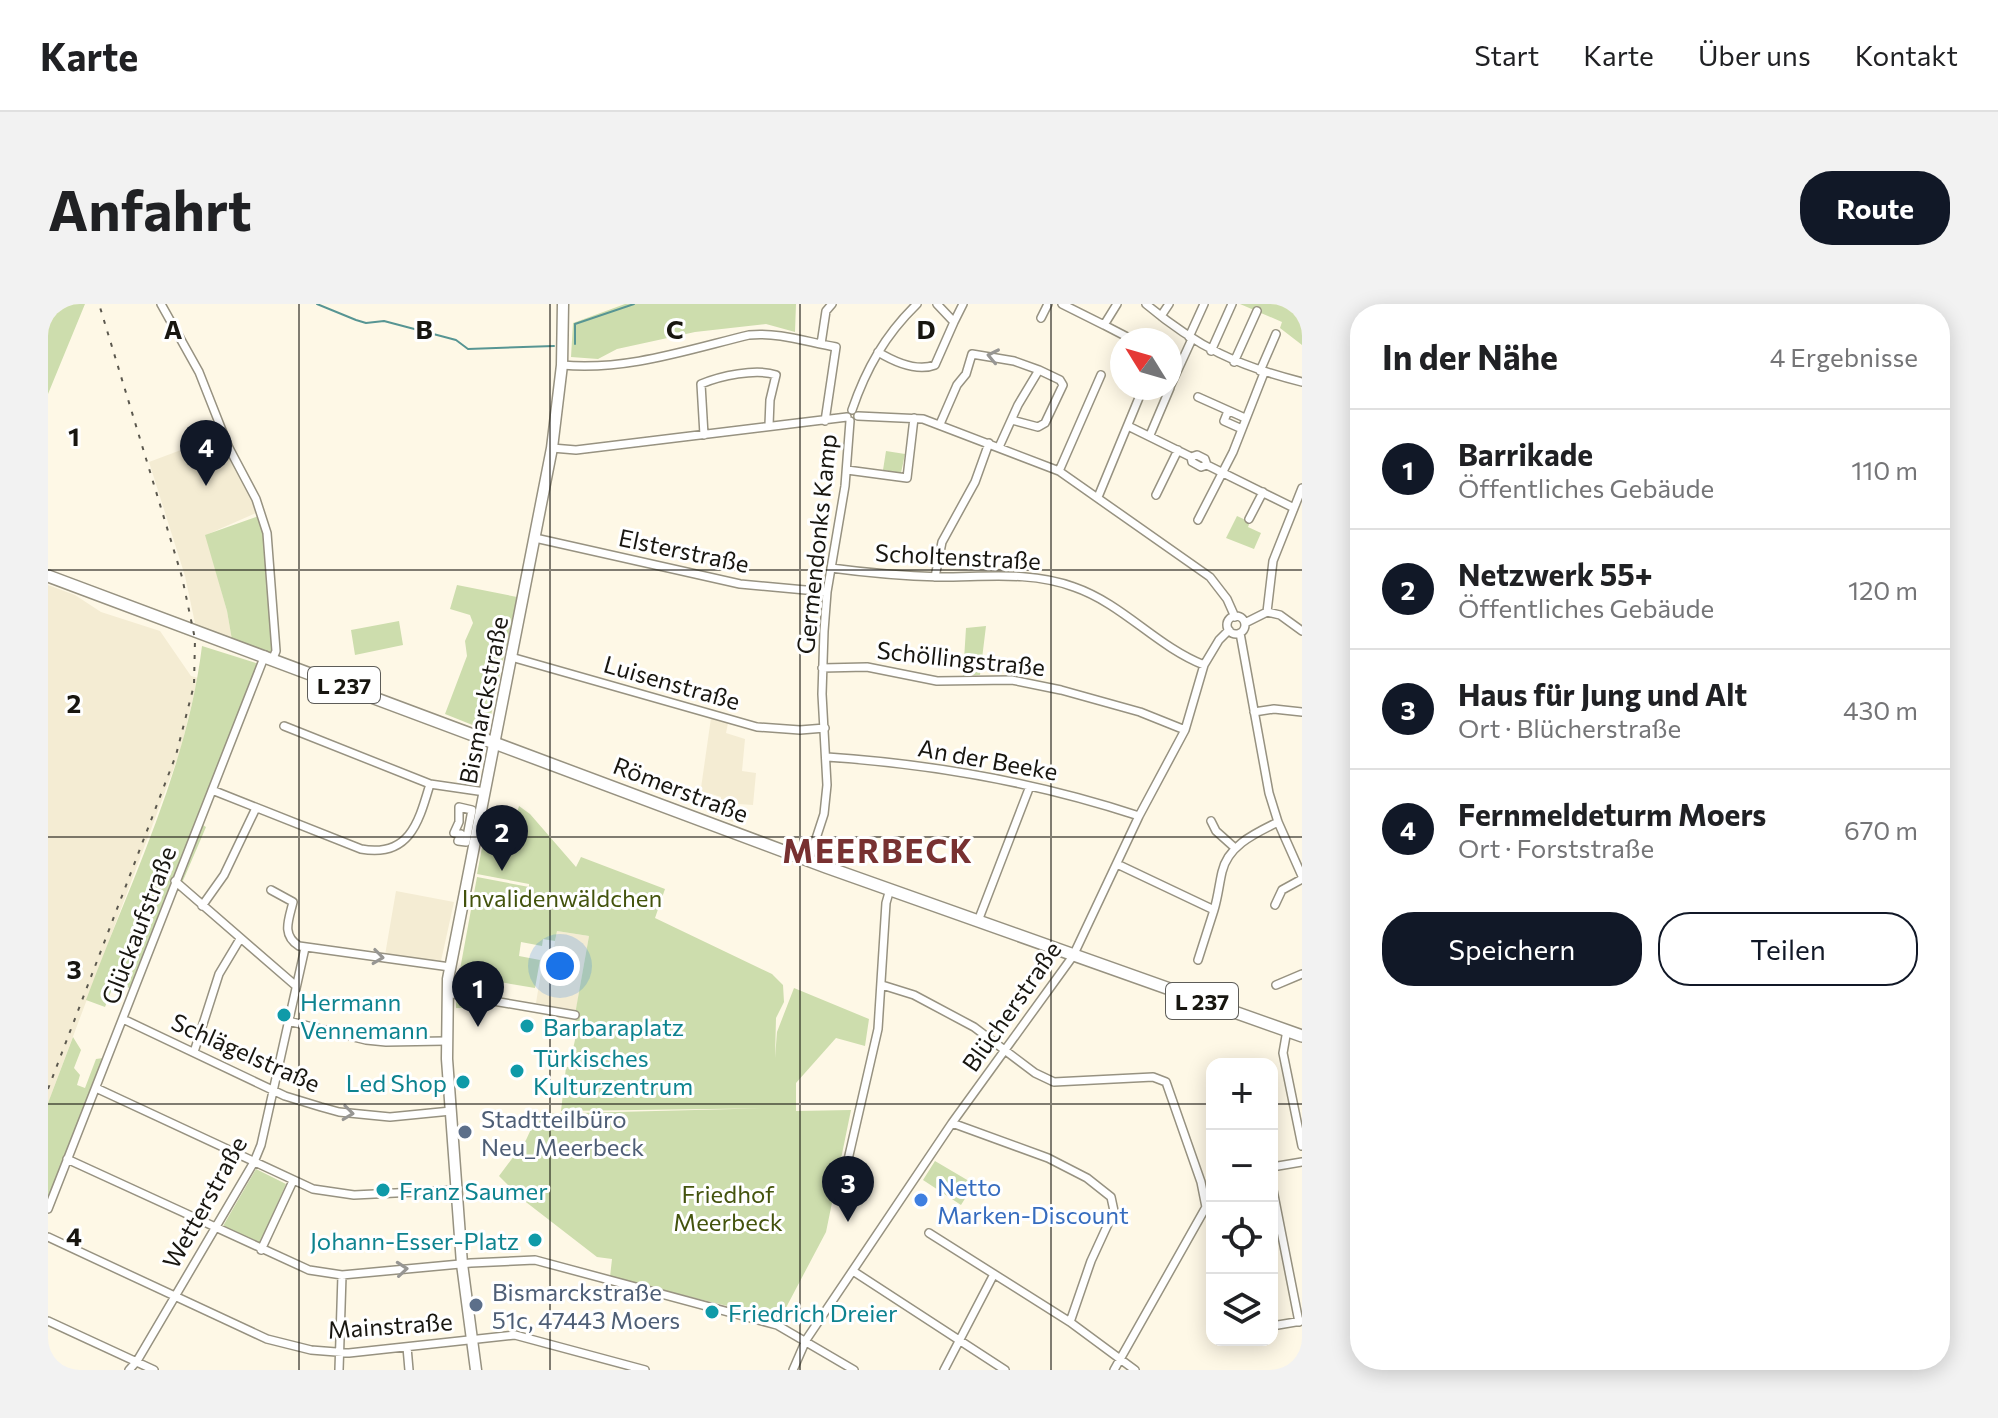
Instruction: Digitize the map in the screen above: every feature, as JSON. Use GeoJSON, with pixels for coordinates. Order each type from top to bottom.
{"type":"FeatureCollection","features":[{"type":"Feature","properties":{"kind":"main road","name":"Bismarckstraße"},"geometry":{"type":"LineString","coordinates":[[476,1370],[462,1264],[446,1041],[447,993],[552,448],[562,365],[563,304]]}},
{"type":"Feature","properties":{"kind":"main road","name":"Römerstraße"},"geometry":{"type":"LineString","coordinates":[[48,576],[809,860],[1302,1036]]}},
{"type":"Feature","properties":{"kind":"street"},"geometry":{"type":"LineString","coordinates":[[161,304],[199,372],[229,448],[262,514],[267,533],[276,651],[269,657]]}},
{"type":"Feature","properties":{"kind":"street"},"geometry":{"type":"LineString","coordinates":[[821,344],[826,311],[832,304]]}},
{"type":"Feature","properties":{"kind":"street"},"geometry":{"type":"LineString","coordinates":[[900,304],[909,312]]}},
{"type":"Feature","properties":{"kind":"street","name":"Germendonks Kamp"},"geometry":{"type":"LineString","coordinates":[[809,860],[824,814],[827,757],[822,668],[827,592],[847,470],[852,416],[863,379],[878,352],[917,304]]}},
{"type":"Feature","properties":{"kind":"street"},"geometry":{"type":"LineString","coordinates":[[937,304],[954,322]]}},
{"type":"Feature","properties":{"kind":"street"},"geometry":{"type":"LineString","coordinates":[[878,352],[895,362],[932,367],[963,304]]}},
{"type":"Feature","properties":{"kind":"street"},"geometry":{"type":"LineString","coordinates":[[1041,318],[1048,304]]}},
{"type":"Feature","properties":{"kind":"street"},"geometry":{"type":"LineString","coordinates":[[1062,304],[1077,307],[1110,328]]}},
{"type":"Feature","properties":{"kind":"street"},"geometry":{"type":"LineString","coordinates":[[1104,325],[1117,304]]}},
{"type":"Feature","properties":{"kind":"street"},"geometry":{"type":"LineString","coordinates":[[1146,304],[1211,351],[1262,372],[1302,382]]}},
{"type":"Feature","properties":{"kind":"street"},"geometry":{"type":"LineString","coordinates":[[1161,316],[1169,304]]}},
{"type":"Feature","properties":{"kind":"street"},"geometry":{"type":"LineString","coordinates":[[1182,357],[1204,304]]}},
{"type":"Feature","properties":{"kind":"street"},"geometry":{"type":"LineString","coordinates":[[1211,351],[1232,304]]}},
{"type":"Feature","properties":{"kind":"street"},"geometry":{"type":"LineString","coordinates":[[1234,362],[1257,311]]}},
{"type":"Feature","properties":{"kind":"street"},"geometry":{"type":"LineString","coordinates":[[562,365],[589,367],[631,363],[765,334],[836,347],[825,421]]}},
{"type":"Feature","properties":{"kind":"street"},"geometry":{"type":"LineString","coordinates":[[1198,520],[1242,429],[1276,334]]}},
{"type":"Feature","properties":{"kind":"street"},"geometry":{"type":"LineString","coordinates":[[940,424],[957,385],[966,374],[972,354],[1014,361],[1060,380],[1063,385],[1045,423],[1038,427],[1012,420]]}},
{"type":"Feature","properties":{"kind":"street"},"geometry":{"type":"LineString","coordinates":[[999,447],[1039,370]]}},
{"type":"Feature","properties":{"kind":"street"},"geometry":{"type":"LineString","coordinates":[[704,435],[701,384],[763,372],[776,375],[770,400],[769,425]]}},
{"type":"Feature","properties":{"kind":"street"},"geometry":{"type":"LineString","coordinates":[[1059,471],[1101,375]]}},
{"type":"Feature","properties":{"kind":"street"},"geometry":{"type":"LineString","coordinates":[[1198,397],[1245,418]]}},
{"type":"Feature","properties":{"kind":"street"},"geometry":{"type":"LineString","coordinates":[[1098,497],[1138,400]]}},
{"type":"Feature","properties":{"kind":"street"},"geometry":{"type":"LineString","coordinates":[[1150,435],[1164,400]]}},
{"type":"Feature","properties":{"kind":"street"},"geometry":{"type":"LineString","coordinates":[[1228,411],[1224,421],[1242,429]]}},
{"type":"Feature","properties":{"kind":"street"},"geometry":{"type":"LineString","coordinates":[[552,448],[576,450],[852,416],[914,418],[940,424],[1059,471],[1210,577],[1227,599],[1235,617]]}},
{"type":"Feature","properties":{"kind":"street"},"geometry":{"type":"LineString","coordinates":[[847,470],[907,478],[914,418]]}},
{"type":"Feature","properties":{"kind":"street"},"geometry":{"type":"LineString","coordinates":[[1128,426],[1191,457],[1197,455],[1205,459],[1207,465],[1302,514]]}},
{"type":"Feature","properties":{"kind":"street"},"geometry":{"type":"LineString","coordinates":[[935,577],[942,542],[975,482],[989,443]]}},
{"type":"Feature","properties":{"kind":"street"},"geometry":{"type":"LineString","coordinates":[[1156,495],[1178,450]]}},
{"type":"Feature","properties":{"kind":"street"},"geometry":{"type":"LineString","coordinates":[[1267,612],[1273,561],[1302,488]]}},
{"type":"Feature","properties":{"kind":"street"},"geometry":{"type":"LineString","coordinates":[[1249,519],[1263,492]]}},
{"type":"Feature","properties":{"kind":"street","name":"Elsterstraße"},"geometry":{"type":"LineString","coordinates":[[535,538],[740,584],[827,592]]}},
{"type":"Feature","properties":{"kind":"street","name":"Scholtenstraße"},"geometry":{"type":"LineString","coordinates":[[831,568],[935,577],[1014,575],[1070,585],[1116,608],[1180,655],[1204,665]]}},
{"type":"Feature","properties":{"kind":"street"},"geometry":{"type":"LineString","coordinates":[[1245,623],[1267,612],[1280,615],[1302,631]]}},
{"type":"Feature","properties":{"kind":"street"},"geometry":{"type":"LineString","coordinates":[[1240,617],[1245,623],[1240,633],[1229,630],[1228,621],[1240,617]]}},
{"type":"Feature","properties":{"kind":"street","name":"Blücherstraße"},"geometry":{"type":"LineString","coordinates":[[793,1370],[806,1340],[952,1123],[1073,956],[1139,816],[1185,730],[1204,665],[1229,630]]}},
{"type":"Feature","properties":{"kind":"street"},"geometry":{"type":"LineString","coordinates":[[1240,633],[1269,793],[1302,878],[1282,890],[1275,905]]}},
{"type":"Feature","properties":{"kind":"street","name":"Glückaufstraße"},"geometry":{"type":"LineString","coordinates":[[48,1209],[175,881],[269,657]]}},
{"type":"Feature","properties":{"kind":"street","name":"Luisenstraße"},"geometry":{"type":"LineString","coordinates":[[511,657],[746,724],[780,729],[825,728]]}},
{"type":"Feature","properties":{"kind":"street","name":"Schöllingstraße"},"geometry":{"type":"LineString","coordinates":[[822,668],[867,667],[937,681],[1012,680],[1140,712],[1185,730]]}},
{"type":"Feature","properties":{"kind":"street"},"geometry":{"type":"LineString","coordinates":[[1254,712],[1274,709],[1302,712]]}},
{"type":"Feature","properties":{"kind":"street"},"geometry":{"type":"LineString","coordinates":[[284,726],[430,784],[485,792]]}},
{"type":"Feature","properties":{"kind":"street","name":"An der Beeke"},"geometry":{"type":"LineString","coordinates":[[827,757],[891,762],[1030,786],[1087,799],[1139,816]]}},
{"type":"Feature","properties":{"kind":"street"},"geometry":{"type":"LineString","coordinates":[[212,790],[361,849],[382,849],[396,846],[412,833],[430,784]]}},
{"type":"Feature","properties":{"kind":"street"},"geometry":{"type":"LineString","coordinates":[[978,921],[1030,786]]}},
{"type":"Feature","properties":{"kind":"street"},"geometry":{"type":"LineString","coordinates":[[459,807],[472,810],[466,842],[458,841],[461,834],[454,833],[459,822],[459,807]]}},
{"type":"Feature","properties":{"kind":"street"},"geometry":{"type":"LineString","coordinates":[[202,906],[224,875],[256,808]]}},
{"type":"Feature","properties":{"kind":"street"},"geometry":{"type":"LineString","coordinates":[[1211,821],[1216,831],[1235,848]]}},
{"type":"Feature","properties":{"kind":"street"},"geometry":{"type":"LineString","coordinates":[[1198,960],[1221,887],[1221,873],[1235,848],[1278,822]]}},
{"type":"Feature","properties":{"kind":"street"},"geometry":{"type":"LineString","coordinates":[[1117,864],[1214,910]]}},
{"type":"Feature","properties":{"kind":"street"},"geometry":{"type":"LineString","coordinates":[[175,881],[296,986]]}},
{"type":"Feature","properties":{"kind":"street"},"geometry":{"type":"LineString","coordinates":[[847,1164],[878,1029],[886,903],[890,889]]}},
{"type":"Feature","properties":{"kind":"street"},"geometry":{"type":"LineString","coordinates":[[271,890],[293,902],[287,925],[288,936],[293,943],[305,948],[450,967]]}},
{"type":"Feature","properties":{"kind":"street"},"geometry":{"type":"LineString","coordinates":[[194,1052],[222,966],[240,939]]}},
{"type":"Feature","properties":{"kind":"street","name":"Wetterstraße"},"geometry":{"type":"LineString","coordinates":[[129,1370],[254,1162],[274,1091],[305,948]]}},
{"type":"Feature","properties":{"kind":"street"},"geometry":{"type":"LineString","coordinates":[[1276,985],[1302,974]]}},
{"type":"Feature","properties":{"kind":"street"},"geometry":{"type":"LineString","coordinates":[[882,985],[914,995],[943,1009],[1005,1048],[1035,1073],[1054,1082],[1162,1079],[1170,1088],[1201,1182],[1206,1207],[1114,1370]]}},
{"type":"Feature","properties":{"kind":"street"},"geometry":{"type":"LineString","coordinates":[[447,993],[575,1015]]}},
{"type":"Feature","properties":{"kind":"street","name":"Schlägelstraße"},"geometry":{"type":"LineString","coordinates":[[123,1019],[274,1091],[339,1112],[390,1117],[451,1111]]}},
{"type":"Feature","properties":{"kind":"street"},"geometry":{"type":"LineString","coordinates":[[288,1021],[366,1040],[446,1041]]}},
{"type":"Feature","properties":{"kind":"street"},"geometry":{"type":"LineString","coordinates":[[1287,1030],[1283,1053],[1302,1146]]}},
{"type":"Feature","properties":{"kind":"street"},"geometry":{"type":"LineString","coordinates":[[96,1088],[313,1189],[354,1195],[457,1190]]}},
{"type":"Feature","properties":{"kind":"street"},"geometry":{"type":"LineString","coordinates":[[952,1123],[1048,1158],[1087,1178],[1111,1197],[1114,1211],[1091,1261],[1070,1322]]}},
{"type":"Feature","properties":{"kind":"street"},"geometry":{"type":"LineString","coordinates":[[67,1159],[309,1270],[342,1275],[535,1260],[777,1325],[854,1370]]}},
{"type":"Feature","properties":{"kind":"street"},"geometry":{"type":"LineString","coordinates":[[1278,1166],[1302,1162]]}},
{"type":"Feature","properties":{"kind":"street"},"geometry":{"type":"LineString","coordinates":[[261,1250],[293,1181]]}},
{"type":"Feature","properties":{"kind":"street"},"geometry":{"type":"LineString","coordinates":[[1201,1182],[1206,1181]]}},
{"type":"Feature","properties":{"kind":"street"},"geometry":{"type":"LineString","coordinates":[[1276,1202],[1301,1321],[1278,1325]]}},
{"type":"Feature","properties":{"kind":"street"},"geometry":{"type":"LineString","coordinates":[[929,1233],[1070,1322],[1135,1370]]}},
{"type":"Feature","properties":{"kind":"street","name":"Mainstraße"},"geometry":{"type":"LineString","coordinates":[[48,1237],[267,1339],[311,1350],[340,1353],[515,1335],[645,1370]]}},
{"type":"Feature","properties":{"kind":"street"},"geometry":{"type":"LineString","coordinates":[[853,1271],[1005,1370]]}},
{"type":"Feature","properties":{"kind":"street"},"geometry":{"type":"LineString","coordinates":[[944,1370],[994,1274]]}},
{"type":"Feature","properties":{"kind":"street"},"geometry":{"type":"LineString","coordinates":[[339,1370],[342,1275]]}},
{"type":"Feature","properties":{"kind":"street"},"geometry":{"type":"LineString","coordinates":[[48,1321],[154,1370]]}},
{"type":"Feature","properties":{"kind":"street"},"geometry":{"type":"LineString","coordinates":[[407,1347],[409,1370]]}},
{"type":"Feature","properties":{"kind":"shaded area"},"geometry":{"type":"Polygon","coordinates":[[[221,435],[258,512],[206,535],[232,640],[196,628],[185,576],[149,462],[221,435]]]}},
{"type":"Feature","properties":{"kind":"shaded area"},"geometry":{"type":"Polygon","coordinates":[[[48,585],[75,595],[101,612],[160,631],[191,676],[198,678],[180,752],[48,1103],[48,585]]]}},
{"type":"Feature","properties":{"kind":"shaded area"},"geometry":{"type":"Polygon","coordinates":[[[711,718],[728,723],[726,733],[745,739],[742,771],[756,773],[753,805],[738,804],[733,822],[716,816],[721,797],[708,793],[701,810],[698,809],[711,718]]]}},
{"type":"Feature","properties":{"kind":"shaded area"},"geometry":{"type":"Polygon","coordinates":[[[396,891],[454,902],[441,961],[385,955],[396,891]]]}},
{"type":"Feature","properties":{"kind":"shaded area"},"geometry":{"type":"Polygon","coordinates":[[[557,931],[589,936],[576,1010],[536,1003],[542,966],[552,958],[557,931]]]}},
{"type":"Feature","properties":{"kind":"green space"},"geometry":{"type":"Polygon","coordinates":[[[48,304],[85,304],[48,394],[48,304]]]}},
{"type":"Feature","properties":{"kind":"green space"},"geometry":{"type":"Polygon","coordinates":[[[625,304],[796,304],[795,332],[766,324],[695,332],[617,349],[598,359],[571,357],[573,323],[625,304]]]}},
{"type":"Feature","properties":{"kind":"green space"},"geometry":{"type":"Polygon","coordinates":[[[1240,304],[1302,304],[1302,345],[1280,328],[1282,322],[1240,304]]]}},
{"type":"Feature","properties":{"kind":"green space"},"geometry":{"type":"Polygon","coordinates":[[[886,451],[905,454],[901,473],[883,470],[886,451]]]}},
{"type":"Feature","properties":{"kind":"green space"},"geometry":{"type":"Polygon","coordinates":[[[259,516],[263,534],[270,652],[232,640],[205,535],[259,516]]]}},
{"type":"Feature","properties":{"kind":"green space"},"geometry":{"type":"Polygon","coordinates":[[[1237,516],[1250,522],[1248,527],[1261,533],[1254,549],[1226,538],[1237,516]]]}},
{"type":"Feature","properties":{"kind":"green space"},"geometry":{"type":"Polygon","coordinates":[[[457,585],[517,597],[486,727],[480,728],[445,714],[467,656],[465,641],[473,623],[470,615],[450,609],[457,585]]]}},
{"type":"Feature","properties":{"kind":"green space"},"geometry":{"type":"Polygon","coordinates":[[[399,621],[403,645],[355,655],[351,630],[399,621]]]}},
{"type":"Feature","properties":{"kind":"green space"},"geometry":{"type":"Polygon","coordinates":[[[986,626],[980,675],[963,676],[966,628],[986,626]]]}},
{"type":"Feature","properties":{"kind":"green space"},"geometry":{"type":"Polygon","coordinates":[[[202,646],[259,664],[131,989],[115,981],[105,1007],[86,1000],[170,782],[184,737],[202,646]]]}},
{"type":"Feature","properties":{"kind":"green space"},"geometry":{"type":"Polygon","coordinates":[[[519,806],[530,814],[576,867],[581,857],[665,889],[655,918],[772,974],[783,985],[784,1002],[776,1018],[775,1058],[777,1032],[794,988],[869,1019],[865,1046],[836,1038],[796,1083],[796,1111],[851,1110],[826,1232],[780,1319],[610,1277],[612,1259],[597,1257],[522,1199],[499,1176],[526,1140],[538,1114],[776,1108],[561,1111],[566,1067],[569,1067],[579,1022],[574,1020],[589,936],[557,931],[555,941],[543,939],[542,946],[521,942],[519,956],[540,960],[535,988],[459,975],[477,877],[529,887],[529,884],[477,874],[484,837],[508,843],[519,806]]]}},
{"type":"Feature","properties":{"kind":"green space"},"geometry":{"type":"Polygon","coordinates":[[[201,824],[206,827],[182,883],[181,879],[201,824]]]}},
{"type":"Feature","properties":{"kind":"green space"},"geometry":{"type":"Polygon","coordinates":[[[456,1002],[486,1004],[485,1013],[470,1013],[467,1008],[456,1008],[456,1002]]]}},
{"type":"Feature","properties":{"kind":"green space"},"geometry":{"type":"Polygon","coordinates":[[[73,1037],[81,1050],[74,1068],[80,1075],[77,1085],[85,1088],[96,1059],[103,1058],[48,1198],[48,1103],[73,1037]]]}},
{"type":"Feature","properties":{"kind":"green space"},"geometry":{"type":"Polygon","coordinates":[[[935,1161],[974,1184],[961,1205],[923,1180],[935,1161]]]}},
{"type":"Feature","properties":{"kind":"green space"},"geometry":{"type":"Polygon","coordinates":[[[256,1169],[286,1184],[259,1245],[223,1226],[256,1169]]]}},
{"type":"Feature","properties":{"kind":"waterway"},"geometry":{"type":"LineString","coordinates":[[317,304],[366,323],[384,321],[456,340],[468,349],[554,346]]}},
{"type":"Feature","properties":{"kind":"waterway"},"geometry":{"type":"LineString","coordinates":[[575,344],[575,324],[634,304]]}},
{"type":"Feature","properties":{"kind":"railway"},"geometry":{"type":"LineString","coordinates":[[48,1089],[176,755],[194,685],[195,639],[182,577],[99,304]]}},
{"type":"Feature","properties":{"kind":"place","name":"Fernmeldeturm Moers"},"geometry":{"type":"Point","coordinates":[206,486]}},
{"type":"Feature","properties":{"kind":"place","name":"Netzwerk 55+"},"geometry":{"type":"Point","coordinates":[502,871]}},
{"type":"Feature","properties":{"kind":"place","name":"Hermann Vennemann"},"geometry":{"type":"Point","coordinates":[284,1015]}},
{"type":"Feature","properties":{"kind":"place","name":"Barbaraplatz"},"geometry":{"type":"Point","coordinates":[527,1026]}},
{"type":"Feature","properties":{"kind":"place","name":"Barrikade"},"geometry":{"type":"Point","coordinates":[478,1027]}},
{"type":"Feature","properties":{"kind":"place","name":"Türkisches Kulturzentrum"},"geometry":{"type":"Point","coordinates":[517,1071]}},
{"type":"Feature","properties":{"kind":"place","name":"Led Shop"},"geometry":{"type":"Point","coordinates":[463,1082]}},
{"type":"Feature","properties":{"kind":"place","name":"Stadtteilbüro Neu_Meerbeck"},"geometry":{"type":"Point","coordinates":[465,1132]}},
{"type":"Feature","properties":{"kind":"place","name":"Franz Saumer"},"geometry":{"type":"Point","coordinates":[383,1190]}},
{"type":"Feature","properties":{"kind":"place","name":"Netto Marken-Discount"},"geometry":{"type":"Point","coordinates":[921,1200]}},
{"type":"Feature","properties":{"kind":"place","name":"Haus für Jung und Alt"},"geometry":{"type":"Point","coordinates":[848,1222]}},
{"type":"Feature","properties":{"kind":"place","name":"Johann-Esser-Platz"},"geometry":{"type":"Point","coordinates":[535,1240]}},
{"type":"Feature","properties":{"kind":"place","name":"Bismarckstraße 51c, 47443 Moers"},"geometry":{"type":"Point","coordinates":[476,1305]}},
{"type":"Feature","properties":{"kind":"place","name":"Friedrich Dreier"},"geometry":{"type":"Point","coordinates":[712,1312]}},
{"type":"Feature","properties":{"kind":"district","name":"MEERBECK"},"geometry":{"type":"Point","coordinates":[878,850]}},
{"type":"Feature","properties":{"kind":"park label","name":"Invalidenwäldchen"},"geometry":{"type":"Point","coordinates":[562,897]}},
{"type":"Feature","properties":{"kind":"park label","name":"Friedhof Meerbeck"},"geometry":{"type":"Point","coordinates":[728,1207]}}]}
